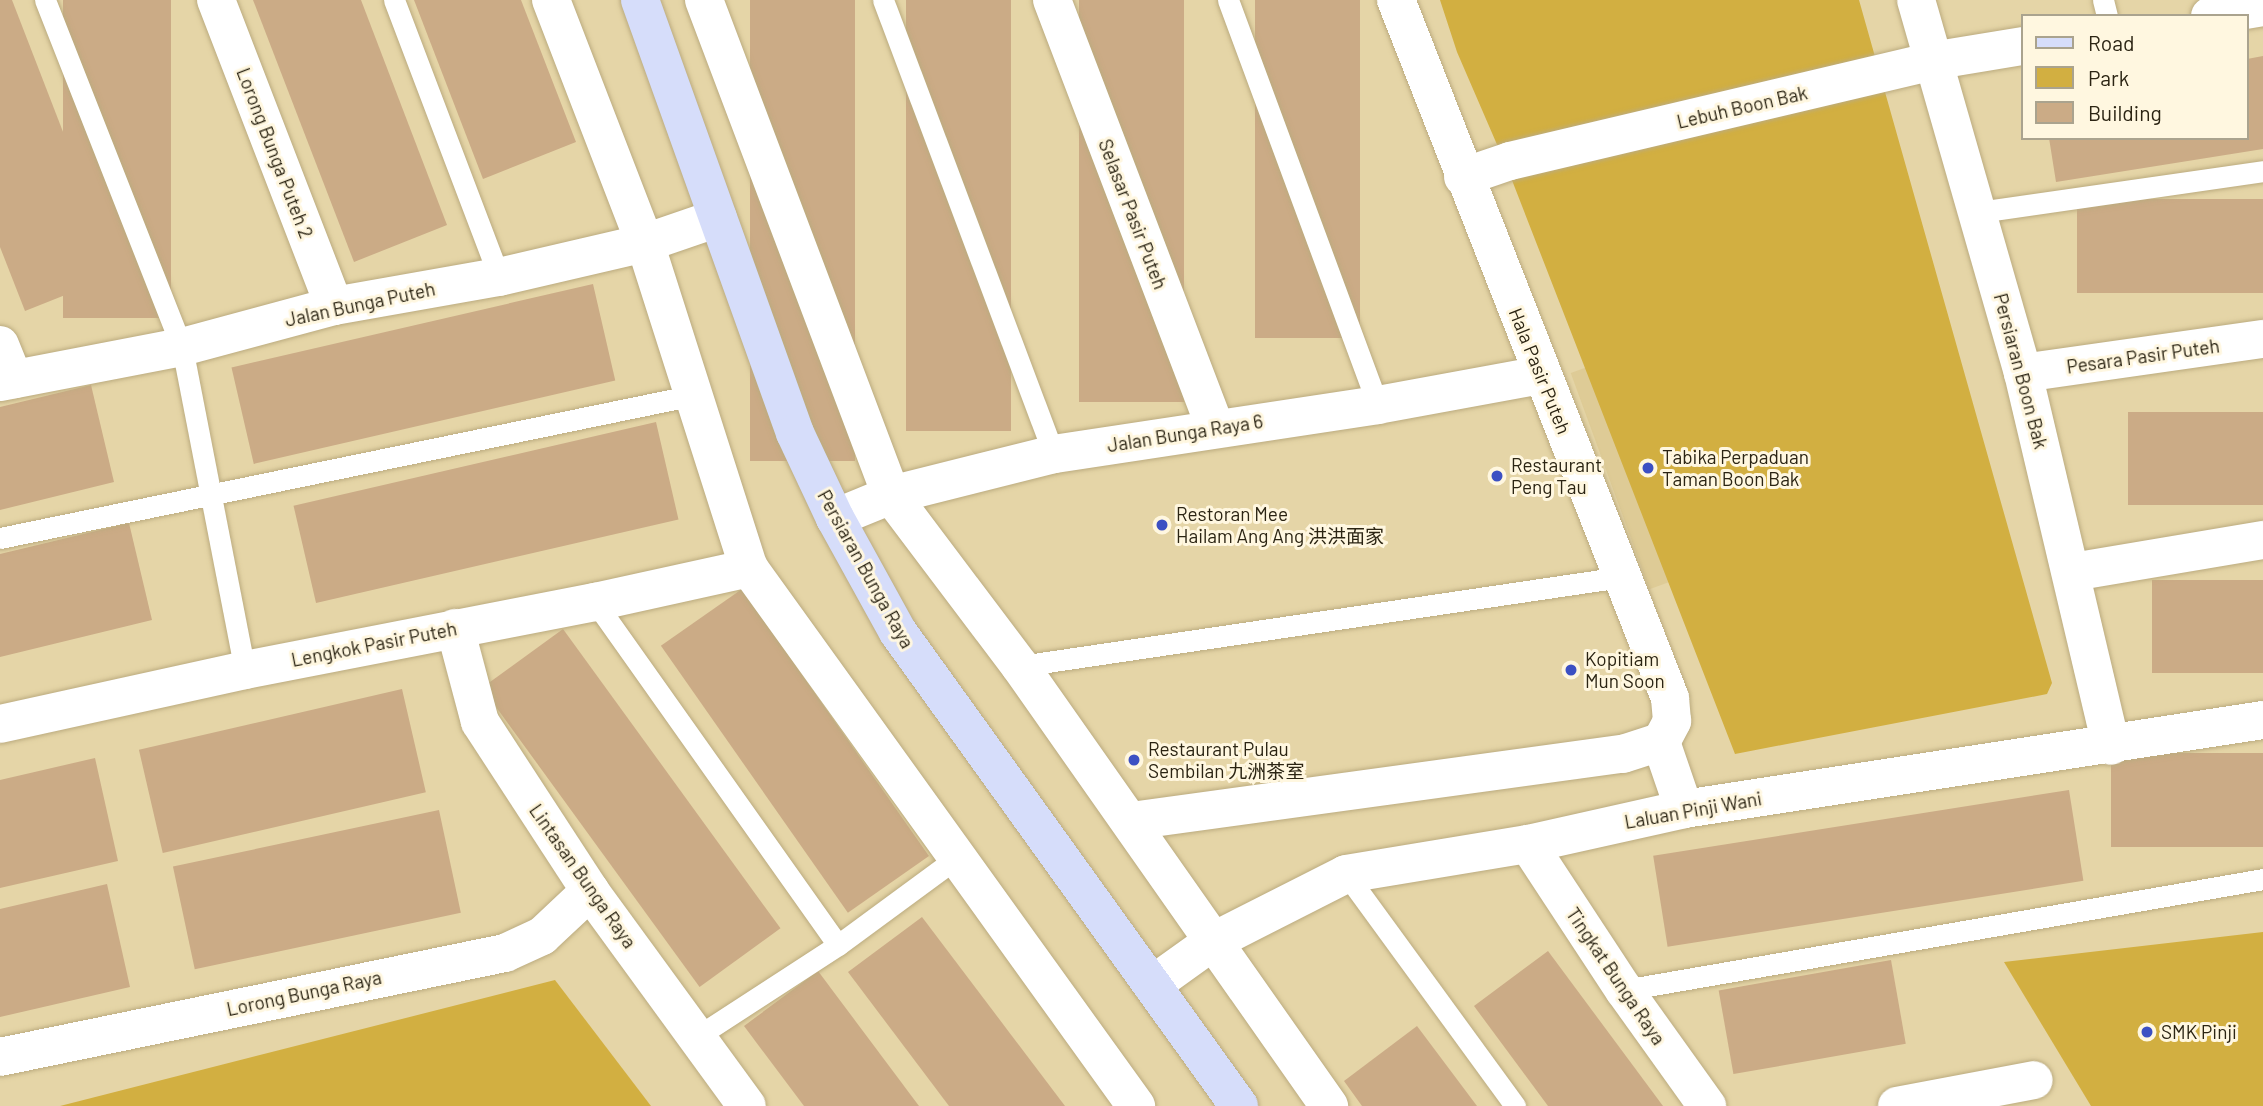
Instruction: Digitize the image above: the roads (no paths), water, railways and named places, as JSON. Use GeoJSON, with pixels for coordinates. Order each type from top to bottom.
{"type":"FeatureCollection","features":[{"type":"Feature","properties":{"kind":"street","name":"Lorong Bunga Puteh 2"},"geometry":{"type":"LineString","coordinates":[[215,0],[334,306]]}},
{"type":"Feature","properties":{"kind":"street"},"geometry":{"type":"LineString","coordinates":[[551,0],[645,243],[749,568],[1136,1106]]}},
{"type":"Feature","properties":{"kind":"street","name":"Persiaran Bunga Raya"},"geometry":{"type":"LineString","coordinates":[[640,0],[795,433],[835,518],[898,632],[1239,1106]]}},
{"type":"Feature","properties":{"kind":"street"},"geometry":{"type":"LineString","coordinates":[[705,0],[891,495],[1020,666],[1329,1106]]}},
{"type":"Feature","properties":{"kind":"street","name":"Selasar Pasir Puteh"},"geometry":{"type":"LineString","coordinates":[[1052,0],[1215,427]]}},
{"type":"Feature","properties":{"kind":"street","name":"Hala Pasir Puteh"},"geometry":{"type":"LineString","coordinates":[[1396,0],[1463,177],[1670,698],[1672,721],[1661,742]]}},
{"type":"Feature","properties":{"kind":"street","name":"Persiaran Boon Bak"},"geometry":{"type":"LineString","coordinates":[[1916,0],[1979,212],[2023,373],[2111,746]]}},
{"type":"Feature","properties":{"kind":"street"},"geometry":{"type":"LineString","coordinates":[[2219,14],[2261,5]]}},
{"type":"Feature","properties":{"kind":"street","name":"Lebuh Boon Bak"},"geometry":{"type":"LineString","coordinates":[[1463,177],[1510,161],[1932,61],[2022,46]]}},
{"type":"Feature","properties":{"kind":"street","name":"Jalan Bunga Puteh"},"geometry":{"type":"LineString","coordinates":[[5,368],[182,347],[334,306],[499,276],[645,243],[718,218]]}},
{"type":"Feature","properties":{"kind":"street","name":"Pesara Pasir Puteh"},"geometry":{"type":"LineString","coordinates":[[2023,373],[2263,340]]}},
{"type":"Feature","properties":{"kind":"street","name":"Jalan Bunga Raya 6"},"geometry":{"type":"LineString","coordinates":[[835,518],[891,495],[1054,454],[1215,427],[1378,405],[1542,375]]}},
{"type":"Feature","properties":{"kind":"street"},"geometry":{"type":"LineString","coordinates":[[2072,572],[2263,540]]}},
{"type":"Feature","properties":{"kind":"street","name":"Lengkok Pasir Puteh"},"geometry":{"type":"LineString","coordinates":[[0,724],[245,670],[596,602],[749,568]]}},
{"type":"Feature","properties":{"kind":"street","name":"Lintasan Bunga Raya"},"geometry":{"type":"LineString","coordinates":[[455,628],[480,722],[590,891],[747,1106]]}},
{"type":"Feature","properties":{"kind":"street","name":"Laluan Pinji Wani"},"geometry":{"type":"LineString","coordinates":[[1152,985],[1212,942],[1346,874],[1528,844],[1684,809],[2111,746],[2263,720]]}},
{"type":"Feature","properties":{"kind":"street"},"geometry":{"type":"LineString","coordinates":[[1131,821],[1623,754],[1661,742],[1684,809]]}},
{"type":"Feature","properties":{"kind":"street","name":"Tingkat Bunga Raya"},"geometry":{"type":"LineString","coordinates":[[1528,844],[1624,990],[1707,1106]]}},
{"type":"Feature","properties":{"kind":"street","name":"Lorong Bunga Raya"},"geometry":{"type":"LineString","coordinates":[[0,1057],[505,953],[542,936],[590,891]]}},
{"type":"Feature","properties":{"kind":"street"},"geometry":{"type":"LineString","coordinates":[[1897,1106],[2034,1080]]}},
{"type":"Feature","properties":{"kind":"lane"},"geometry":{"type":"LineString","coordinates":[[45,0],[182,347],[245,670]]}},
{"type":"Feature","properties":{"kind":"lane"},"geometry":{"type":"LineString","coordinates":[[394,0],[499,276]]}},
{"type":"Feature","properties":{"kind":"lane"},"geometry":{"type":"LineString","coordinates":[[883,0],[1054,454]]}},
{"type":"Feature","properties":{"kind":"lane"},"geometry":{"type":"LineString","coordinates":[[1228,0],[1378,405]]}},
{"type":"Feature","properties":{"kind":"lane"},"geometry":{"type":"LineString","coordinates":[[1979,212],[2263,171]]}},
{"type":"Feature","properties":{"kind":"lane"},"geometry":{"type":"LineString","coordinates":[[0,538],[210,492],[694,395]]}},
{"type":"Feature","properties":{"kind":"lane"},"geometry":{"type":"LineString","coordinates":[[1020,666],[1621,577]]}},
{"type":"Feature","properties":{"kind":"lane"},"geometry":{"type":"LineString","coordinates":[[596,602],[838,945]]}},
{"type":"Feature","properties":{"kind":"lane"},"geometry":{"type":"LineString","coordinates":[[698,1036],[838,945],[958,857]]}},
{"type":"Feature","properties":{"kind":"lane"},"geometry":{"type":"LineString","coordinates":[[1346,874],[1515,1106]]}},
{"type":"Feature","properties":{"kind":"lane"},"geometry":{"type":"LineString","coordinates":[[1624,990],[2263,879]]}},
{"type":"Feature","properties":{"kind":"place","name":"Tabika Perpaduan Taman Boon Bak"},"geometry":{"type":"Point","coordinates":[1648,468]}},
{"type":"Feature","properties":{"kind":"place","name":"Restaurant Peng Tau"},"geometry":{"type":"Point","coordinates":[1497,476]}},
{"type":"Feature","properties":{"kind":"place","name":"Restoran Mee Hailam Ang Ang 洪洪面家"},"geometry":{"type":"Point","coordinates":[1162,525]}},
{"type":"Feature","properties":{"kind":"place","name":"Kopitiam Mun Soon"},"geometry":{"type":"Point","coordinates":[1571,670]}},
{"type":"Feature","properties":{"kind":"place","name":"Restaurant Pulau Sembilan 九洲茶室"},"geometry":{"type":"Point","coordinates":[1134,760]}},
{"type":"Feature","properties":{"kind":"place","name":"SMK Pinji"},"geometry":{"type":"Point","coordinates":[2147,1032]}}]}
